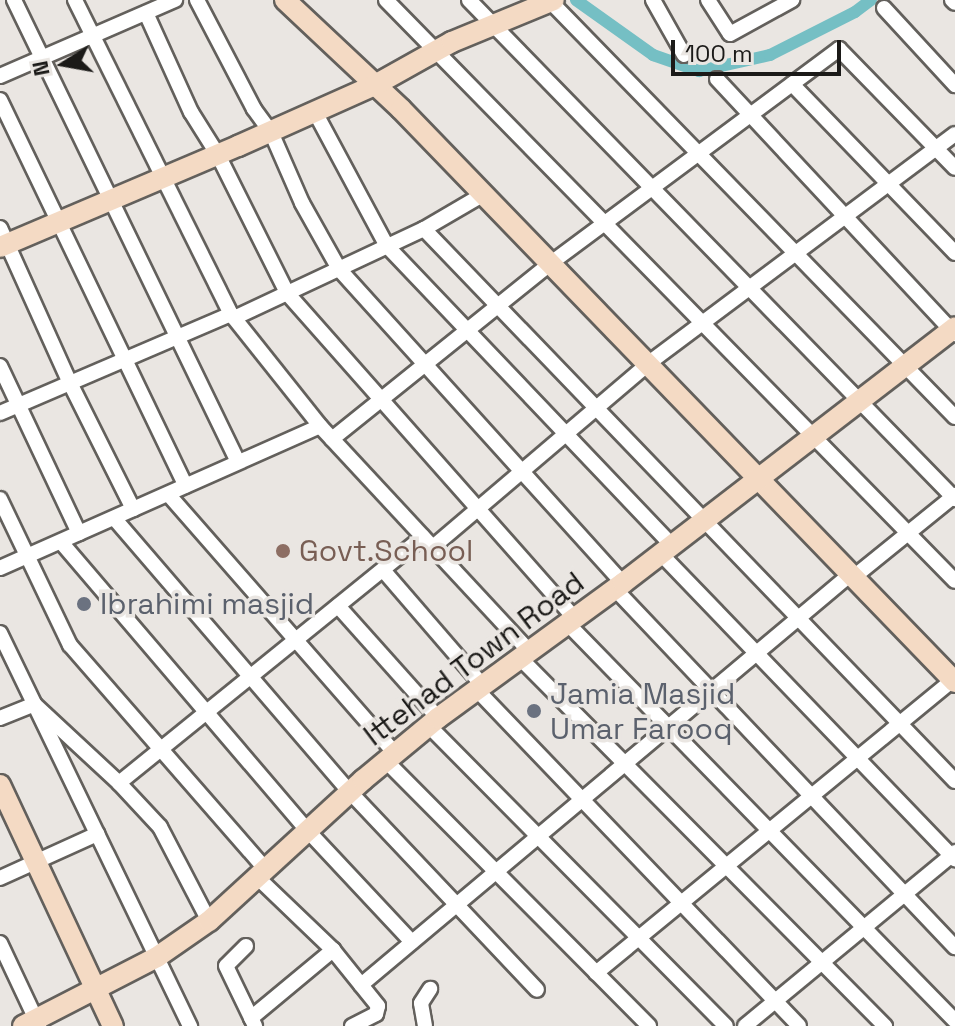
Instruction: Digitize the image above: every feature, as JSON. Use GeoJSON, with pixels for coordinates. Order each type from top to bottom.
{"type":"FeatureCollection","features":[{"type":"Feature","properties":{"kind":"street"},"geometry":{"type":"LineString","coordinates":[[14,0],[113,198],[238,462]]}},
{"type":"Feature","properties":{"kind":"street"},"geometry":{"type":"LineString","coordinates":[[75,0],[232,316],[320,426],[625,763],[885,1026]]}},
{"type":"Feature","properties":{"kind":"street"},"geometry":{"type":"LineString","coordinates":[[0,76],[175,0]]}},
{"type":"Feature","properties":{"kind":"street"},"geometry":{"type":"LineString","coordinates":[[197,0],[254,109],[271,132],[302,203],[339,269],[523,471],[619,586],[712,690],[955,947]]}},
{"type":"Feature","properties":{"kind":"street"},"geometry":{"type":"LineString","coordinates":[[285,0],[484,194],[954,680],[596,973]]}},
{"type":"Feature","properties":{"kind":"street"},"geometry":{"type":"LineString","coordinates":[[386,0],[955,581]]}},
{"type":"Feature","properties":{"kind":"street"},"geometry":{"type":"LineString","coordinates":[[361,985],[799,618],[954,497],[469,0]]}},
{"type":"Feature","properties":{"kind":"street"},"geometry":{"type":"LineString","coordinates":[[653,0],[684,55]]}},
{"type":"Feature","properties":{"kind":"street"},"geometry":{"type":"LineString","coordinates":[[708,0],[730,34],[792,0]]}},
{"type":"Feature","properties":{"kind":"street"},"geometry":{"type":"LineString","coordinates":[[133,509],[3,239],[59,221],[271,132],[375,85],[436,51],[551,1],[955,417]]}},
{"type":"Feature","properties":{"kind":"street"},"geometry":{"type":"LineString","coordinates":[[884,8],[955,85]]}},
{"type":"Feature","properties":{"kind":"street"},"geometry":{"type":"LineString","coordinates":[[146,13],[191,112],[218,155],[287,293],[478,509],[571,622],[668,727],[955,1021]]}},
{"type":"Feature","properties":{"kind":"street"},"geometry":{"type":"LineString","coordinates":[[332,439],[551,263],[839,49],[955,168]]}},
{"type":"Feature","properties":{"kind":"street"},"geometry":{"type":"LineString","coordinates":[[717,79],[954,330]]}},
{"type":"Feature","properties":{"kind":"street"},"geometry":{"type":"LineString","coordinates":[[792,84],[955,253]]}},
{"type":"Feature","properties":{"kind":"street"},"geometry":{"type":"LineString","coordinates":[[0,100],[124,363],[186,486]]}},
{"type":"Feature","properties":{"kind":"street"},"geometry":{"type":"LineString","coordinates":[[315,112],[387,246],[566,434],[756,654],[954,855],[745,1026]]}},
{"type":"Feature","properties":{"kind":"street"},"geometry":{"type":"LineString","coordinates":[[119,783],[383,570],[478,509],[649,363],[955,134]]}},
{"type":"Feature","properties":{"kind":"street"},"geometry":{"type":"LineString","coordinates":[[0,413],[287,293],[424,229],[484,194]]}},
{"type":"Feature","properties":{"kind":"street"},"geometry":{"type":"LineString","coordinates":[[424,229],[955,781]]}},
{"type":"Feature","properties":{"kind":"street","name":"Ittehad Town Road"},"geometry":{"type":"LineString","coordinates":[[33,1024],[94,988],[157,957],[209,921],[350,792],[433,722],[619,586],[954,330]]}},
{"type":"Feature","properties":{"kind":"street"},"geometry":{"type":"LineString","coordinates":[[0,366],[79,533]]}},
{"type":"Feature","properties":{"kind":"street"},"geometry":{"type":"LineString","coordinates":[[0,568],[320,426]]}},
{"type":"Feature","properties":{"kind":"street"},"geometry":{"type":"LineString","coordinates":[[168,494],[392,758],[496,872],[649,1026]]}},
{"type":"Feature","properties":{"kind":"street"},"geometry":{"type":"LineString","coordinates":[[0,499],[70,645],[162,748],[262,873],[333,950],[378,1006],[376,1014],[352,1026]]}},
{"type":"Feature","properties":{"kind":"street"},"geometry":{"type":"LineString","coordinates":[[114,518],[350,792],[455,907],[537,990]]}},
{"type":"Feature","properties":{"kind":"street"},"geometry":{"type":"LineString","coordinates":[[61,542],[308,831],[412,942]]}},
{"type":"Feature","properties":{"kind":"street"},"geometry":{"type":"LineString","coordinates":[[383,570],[480,688],[582,800],[799,1026]]}},
{"type":"Feature","properties":{"kind":"street"},"geometry":{"type":"LineString","coordinates":[[338,606],[433,722],[538,837],[726,1026]]}},
{"type":"Feature","properties":{"kind":"street"},"geometry":{"type":"LineString","coordinates":[[0,633],[190,1026]]}},
{"type":"Feature","properties":{"kind":"street"},"geometry":{"type":"LineString","coordinates":[[0,718],[34,704]]}},
{"type":"Feature","properties":{"kind":"street"},"geometry":{"type":"LineString","coordinates":[[34,704],[119,783],[160,827],[209,921]]}},
{"type":"Feature","properties":{"kind":"street"},"geometry":{"type":"LineString","coordinates":[[0,785],[113,1026]]}},
{"type":"Feature","properties":{"kind":"street"},"geometry":{"type":"LineString","coordinates":[[0,878],[97,834]]}},
{"type":"Feature","properties":{"kind":"street"},"geometry":{"type":"LineString","coordinates":[[0,943],[33,1024]]}},
{"type":"Feature","properties":{"kind":"street"},"geometry":{"type":"LineString","coordinates":[[246,946],[226,966],[253,1022],[333,950]]}},
{"type":"Feature","properties":{"kind":"street"},"geometry":{"type":"LineString","coordinates":[[425,1026],[421,1003],[430,989]]}},
{"type":"Feature","properties":{"kind":"waterway"},"geometry":{"type":"LineString","coordinates":[[576,0],[653,55],[699,71],[770,55],[855,12],[871,0]]}},
{"type":"Feature","properties":{"kind":"place","name":"Govt.School"},"geometry":{"type":"Point","coordinates":[283,551]}},
{"type":"Feature","properties":{"kind":"place","name":"Ibrahimi masjid"},"geometry":{"type":"Point","coordinates":[84,604]}},
{"type":"Feature","properties":{"kind":"place","name":"Jamia Masjid Umar Farooq"},"geometry":{"type":"Point","coordinates":[534,711]}}]}
